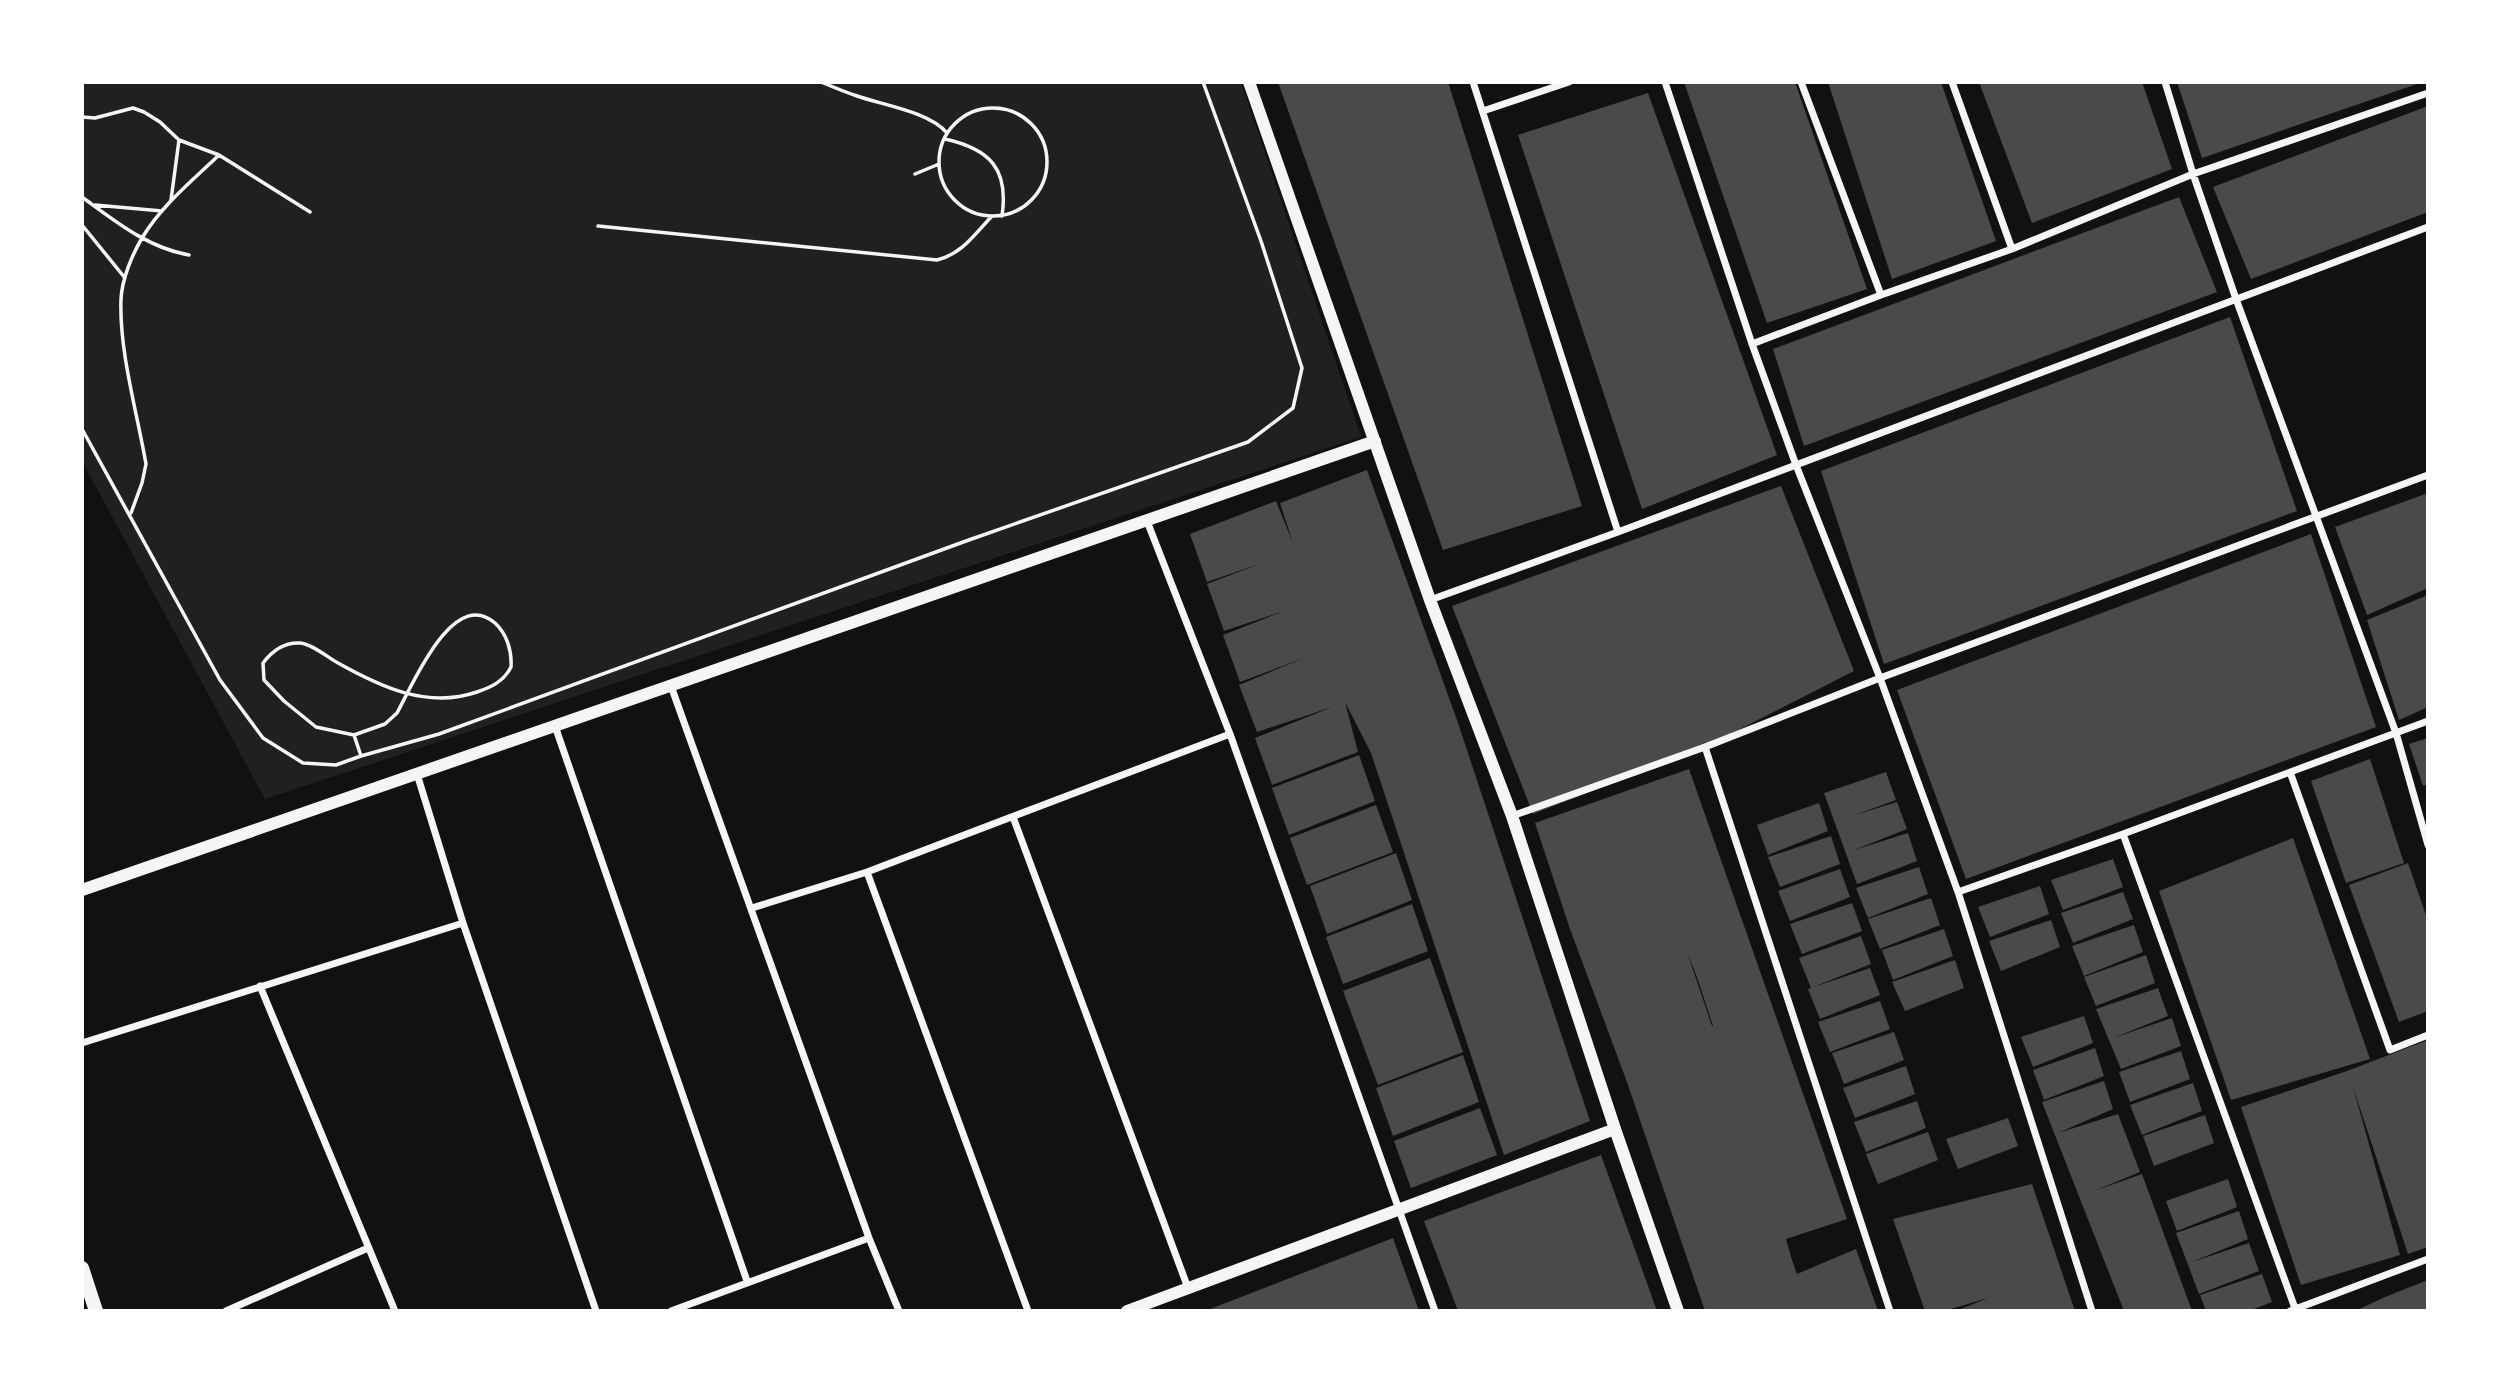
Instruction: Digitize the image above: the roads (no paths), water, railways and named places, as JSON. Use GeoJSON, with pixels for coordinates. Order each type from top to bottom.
{"type":"FeatureCollection","features":[{"type":"Feature","properties":{"kind":"main road"},"geometry":{"type":"LineString","coordinates":[[82,1268],[96,1311]]}},
{"type":"Feature","properties":{"kind":"street"},"geometry":{"type":"LineString","coordinates":[[1249,82],[1430,600],[1512,816],[1678,1311]]}},
{"type":"Feature","properties":{"kind":"street"},"geometry":{"type":"LineString","coordinates":[[1473,82],[1618,532]]}},
{"type":"Feature","properties":{"kind":"street"},"geometry":{"type":"LineString","coordinates":[[1483,111],[1569,82]]}},
{"type":"Feature","properties":{"kind":"street"},"geometry":{"type":"LineString","coordinates":[[1665,82],[1752,344],[1796,465],[1880,678],[1958,892],[2092,1311]]}},
{"type":"Feature","properties":{"kind":"street"},"geometry":{"type":"LineString","coordinates":[[1801,82],[1881,295]]}},
{"type":"Feature","properties":{"kind":"street"},"geometry":{"type":"LineString","coordinates":[[1952,82],[2012,248]]}},
{"type":"Feature","properties":{"kind":"street"},"geometry":{"type":"LineString","coordinates":[[2165,82],[2236,299],[2396,733],[2428,845]]}},
{"type":"Feature","properties":{"kind":"street"},"geometry":{"type":"LineString","coordinates":[[1752,344],[2012,248],[2193,174],[2428,93]]}},
{"type":"Feature","properties":{"kind":"street"},"geometry":{"type":"LineString","coordinates":[[1430,600],[1618,532],[2428,227]]}},
{"type":"Feature","properties":{"kind":"street"},"geometry":{"type":"LineString","coordinates":[[82,890],[1375,441]]}},
{"type":"Feature","properties":{"kind":"street"},"geometry":{"type":"LineString","coordinates":[[1512,816],[1705,747],[1880,678],[2428,475]]}},
{"type":"Feature","properties":{"kind":"street"},"geometry":{"type":"LineString","coordinates":[[1147,520],[1230,734],[1435,1311]]}},
{"type":"Feature","properties":{"kind":"street"},"geometry":{"type":"LineString","coordinates":[[671,686],[869,1238],[899,1311]]}},
{"type":"Feature","properties":{"kind":"street"},"geometry":{"type":"LineString","coordinates":[[1958,892],[2428,721]]}},
{"type":"Feature","properties":{"kind":"street"},"geometry":{"type":"LineString","coordinates":[[555,726],[747,1282]]}},
{"type":"Feature","properties":{"kind":"street"},"geometry":{"type":"LineString","coordinates":[[752,908],[867,872],[1230,734]]}},
{"type":"Feature","properties":{"kind":"street"},"geometry":{"type":"LineString","coordinates":[[1705,747],[1890,1311]]}},
{"type":"Feature","properties":{"kind":"street"},"geometry":{"type":"LineString","coordinates":[[2290,772],[2390,1050],[2428,1035]]}},
{"type":"Feature","properties":{"kind":"street"},"geometry":{"type":"LineString","coordinates":[[417,774],[463,923],[596,1311]]}},
{"type":"Feature","properties":{"kind":"street"},"geometry":{"type":"LineString","coordinates":[[1013,817],[1188,1288]]}},
{"type":"Feature","properties":{"kind":"street"},"geometry":{"type":"LineString","coordinates":[[2123,834],[2294,1310],[2428,1259]]}},
{"type":"Feature","properties":{"kind":"street"},"geometry":{"type":"LineString","coordinates":[[867,872],[1028,1311]]}},
{"type":"Feature","properties":{"kind":"street"},"geometry":{"type":"LineString","coordinates":[[82,1042],[463,923]]}},
{"type":"Feature","properties":{"kind":"street"},"geometry":{"type":"LineString","coordinates":[[260,986],[395,1311]]}},
{"type":"Feature","properties":{"kind":"street"},"geometry":{"type":"LineString","coordinates":[[1127,1311],[1615,1129]]}},
{"type":"Feature","properties":{"kind":"street"},"geometry":{"type":"LineString","coordinates":[[671,1311],[869,1238]]}},
{"type":"Feature","properties":{"kind":"street"},"geometry":{"type":"LineString","coordinates":[[226,1311],[368,1248]]}}]}
